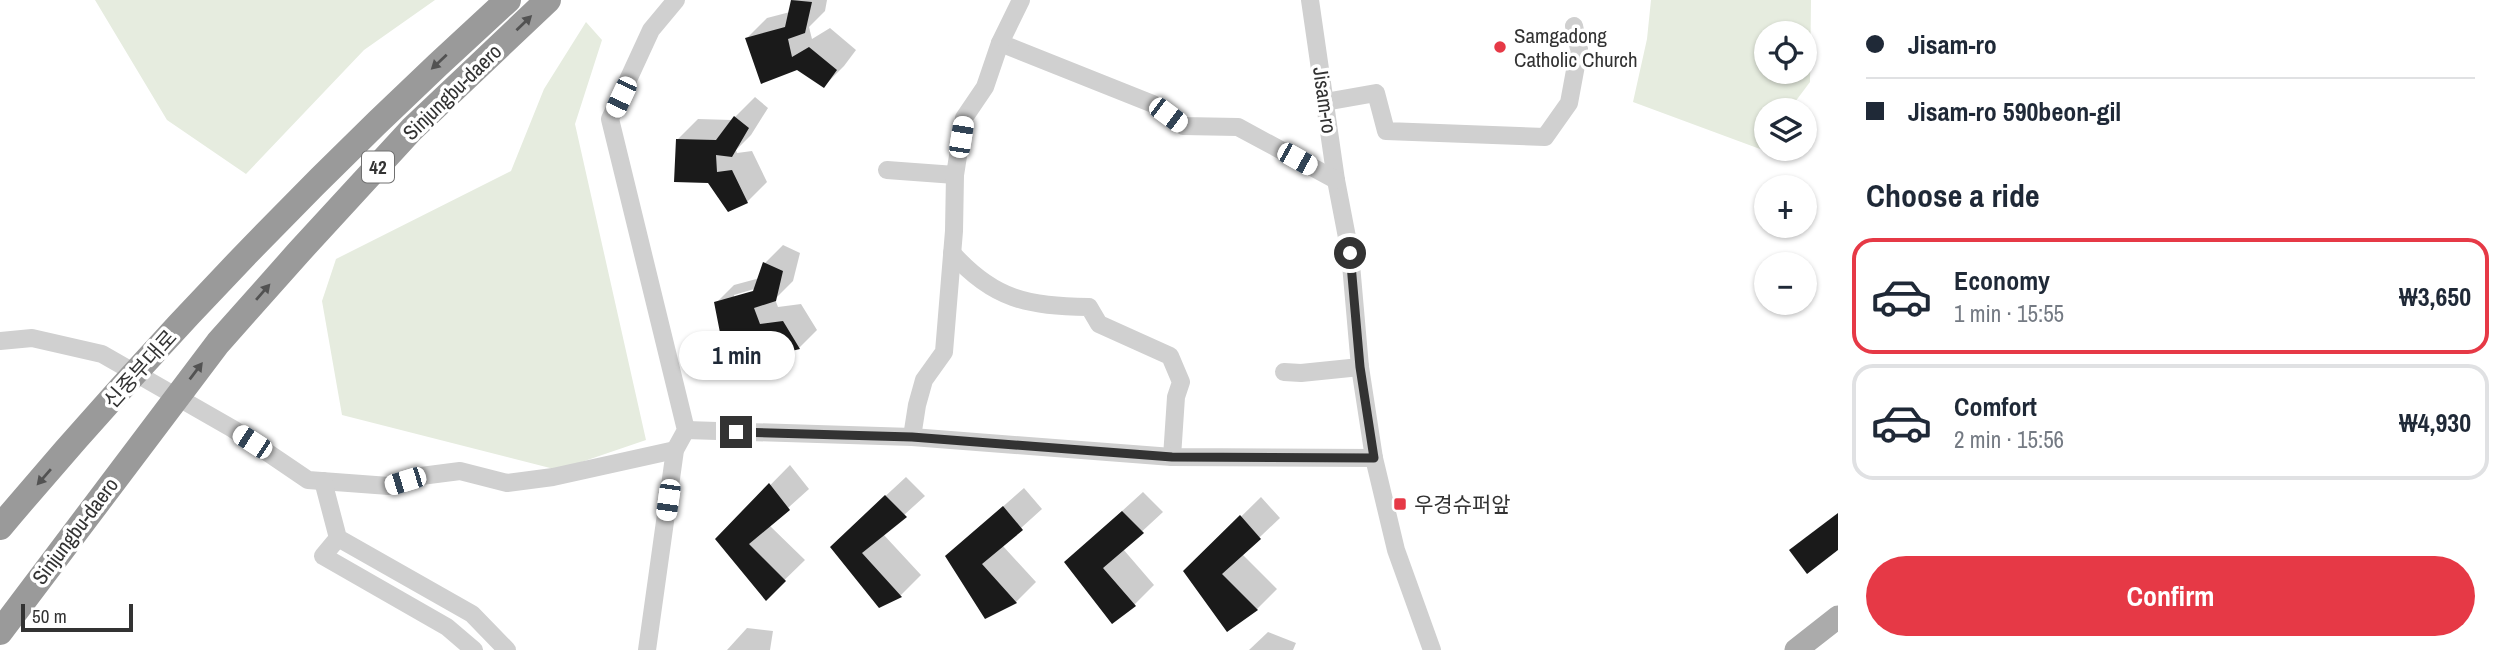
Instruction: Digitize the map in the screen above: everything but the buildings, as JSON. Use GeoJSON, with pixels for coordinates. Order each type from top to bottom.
{"type":"FeatureCollection","features":[{"type":"Feature","properties":{"kind":"highway","name":"Sinjungbu-daero"},"geometry":{"type":"LineString","coordinates":[[193,311],[319,178],[508,0]]}},
{"type":"Feature","properties":{"kind":"highway","name":"Sinjungbu-daero"},"geometry":{"type":"LineString","coordinates":[[218,343],[412,129],[548,0]]}},
{"type":"Feature","properties":{"kind":"highway","name":"신중부대로"},"geometry":{"type":"LineString","coordinates":[[0,527],[193,311]]}},
{"type":"Feature","properties":{"kind":"highway","name":"신중부대로"},"geometry":{"type":"LineString","coordinates":[[125,464],[218,343]]}},
{"type":"Feature","properties":{"kind":"highway","name":"Sinjungbu-daero"},"geometry":{"type":"LineString","coordinates":[[0,632],[125,464]]}},
{"type":"Feature","properties":{"kind":"main road"},"geometry":{"type":"LineString","coordinates":[[1796,650],[1838,617]]}},
{"type":"Feature","properties":{"kind":"street"},"geometry":{"type":"LineString","coordinates":[[647,650],[675,450],[686,430],[610,119],[651,30],[676,0]]}},
{"type":"Feature","properties":{"kind":"street"},"geometry":{"type":"LineString","coordinates":[[912,437],[916,405],[924,380],[943,352],[953,253],[954,176],[964,118],[985,87],[1000,43],[1021,0]]}},
{"type":"Feature","properties":{"kind":"street","name":"Jisam-ro"},"geometry":{"type":"LineString","coordinates":[[1310,0],[1336,180],[1350,253],[1360,367],[1374,458],[1396,550],[1432,650]]}},
{"type":"Feature","properties":{"kind":"street"},"geometry":{"type":"LineString","coordinates":[[1325,102],[1376,93],[1386,131],[1545,137],[1569,103],[1579,49],[1574,26]]}},
{"type":"Feature","properties":{"kind":"street"},"geometry":{"type":"LineString","coordinates":[[1000,43],[1153,104],[1183,126],[1238,127],[1336,180]]}},
{"type":"Feature","properties":{"kind":"street"},"geometry":{"type":"LineString","coordinates":[[887,170],[954,176]]}},
{"type":"Feature","properties":{"kind":"street"},"geometry":{"type":"LineString","coordinates":[[953,253],[972,274],[1005,295],[1047,306],[1089,307],[1099,324],[1170,356],[1181,382],[1176,397],[1172,457]]}},
{"type":"Feature","properties":{"kind":"street"},"geometry":{"type":"LineString","coordinates":[[0,341],[33,338],[102,354],[233,429],[308,480],[389,486],[421,476],[460,471],[507,483],[553,477],[675,450]]}},
{"type":"Feature","properties":{"kind":"street"},"geometry":{"type":"LineString","coordinates":[[1284,372],[1301,373],[1360,367]]}},
{"type":"Feature","properties":{"kind":"street"},"geometry":{"type":"LineString","coordinates":[[686,430],[912,437],[1172,457],[1374,458]]}},
{"type":"Feature","properties":{"kind":"street"},"geometry":{"type":"LineString","coordinates":[[323,481],[338,538],[472,614],[507,650]]}},
{"type":"Feature","properties":{"kind":"street"},"geometry":{"type":"LineString","coordinates":[[338,538],[323,556],[447,627],[474,650]]}},
{"type":"Feature","properties":{"kind":"shaded area"},"geometry":{"type":"Polygon","coordinates":[[[95,0],[435,0],[364,50],[246,174],[167,120],[95,0]]]}},
{"type":"Feature","properties":{"kind":"shaded area"},"geometry":{"type":"Polygon","coordinates":[[[1651,0],[1811,0],[1811,21],[1754,21],[1754,84],[1808,84],[1798,98],[1754,98],[1754,147],[1633,102],[1647,39],[1651,0]]]}},
{"type":"Feature","properties":{"kind":"shaded area"},"geometry":{"type":"Polygon","coordinates":[[[586,22],[602,40],[575,124],[646,440],[558,470],[342,415],[322,301],[336,259],[511,171],[544,89],[586,22]]]}},
{"type":"Feature","properties":{"kind":"place","name":"Samgadong Catholic Church"},"geometry":{"type":"Point","coordinates":[1500,47]}},
{"type":"Feature","properties":{"kind":"place","name":"우경슈퍼앞"},"geometry":{"type":"Point","coordinates":[1400,504]}},
{"type":"Feature","properties":{"kind":"route"},"geometry":{"type":"LineString","coordinates":[[736,432],[912,437],[1172,457],[1374,458],[1360,367],[1350,253]]}}]}
